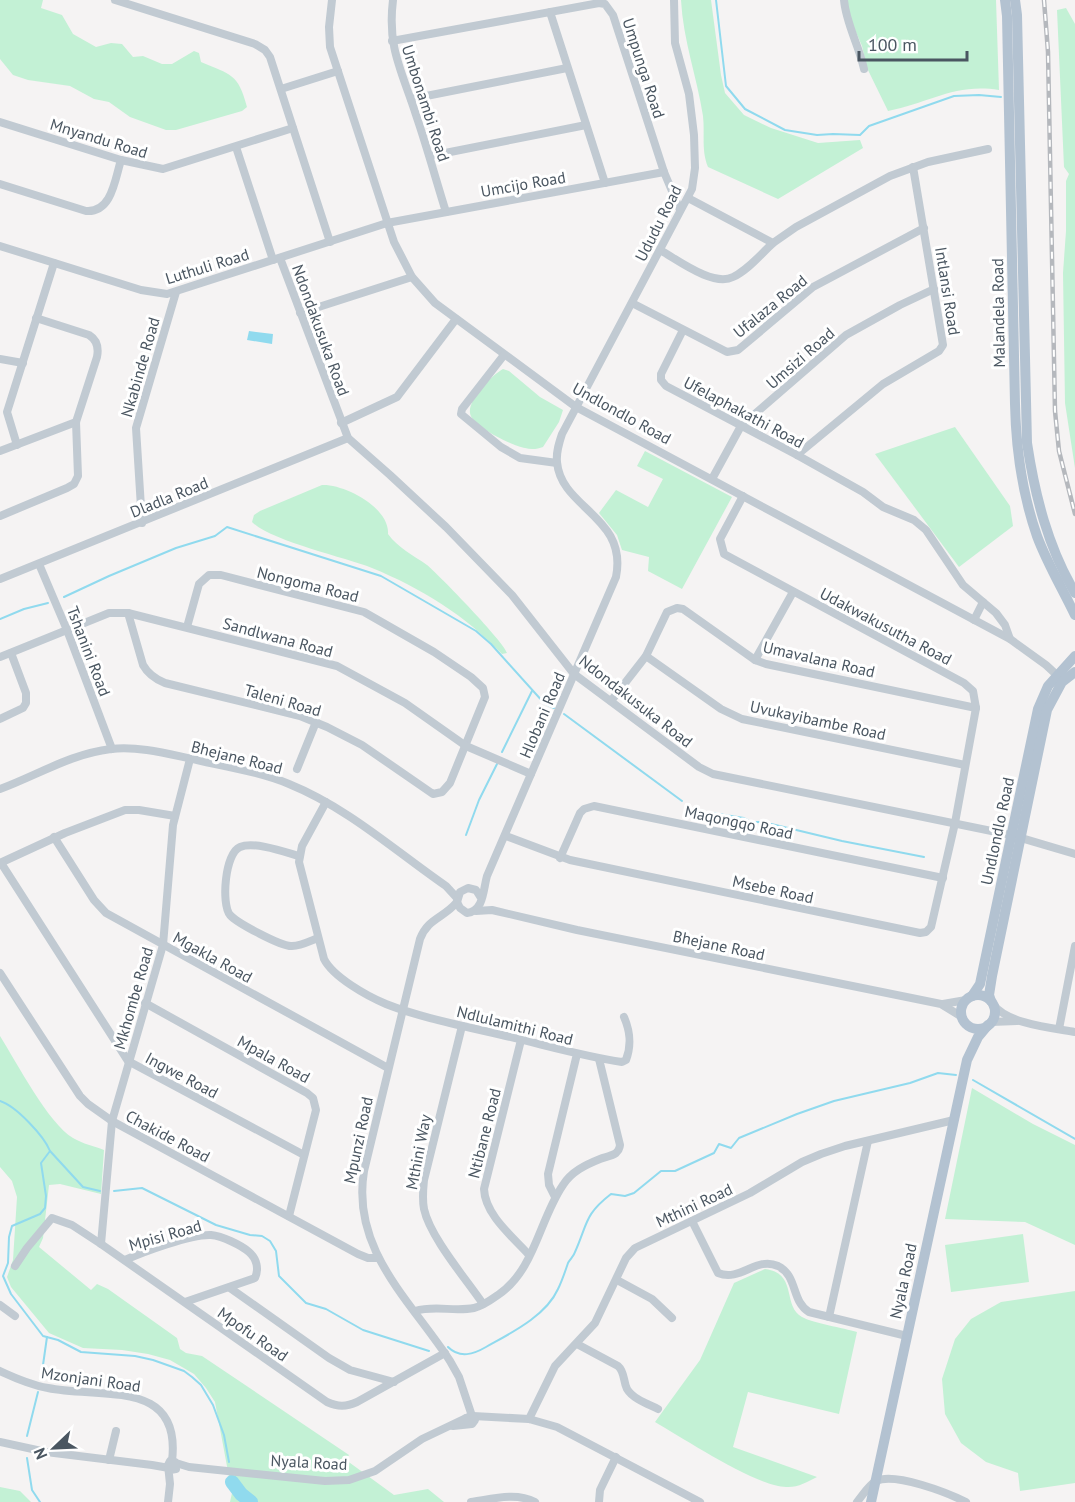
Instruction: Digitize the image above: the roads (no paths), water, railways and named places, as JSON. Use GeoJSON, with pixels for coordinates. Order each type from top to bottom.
{"type":"FeatureCollection","features":[{"type":"Feature","properties":{"kind":"main road","name":"Malandela Road"},"geometry":{"type":"LineString","coordinates":[[1005,0],[1017,450],[1024,490],[1038,537],[1075,615]]}},
{"type":"Feature","properties":{"kind":"main road","name":"Malandela Road"},"geometry":{"type":"LineString","coordinates":[[1016,0],[1027,442],[1032,479],[1047,531],[1059,564],[1075,593]]}},
{"type":"Feature","properties":{"kind":"main road","name":"Undlondlo Road"},"geometry":{"type":"LineString","coordinates":[[969,998],[980,984],[1047,710],[1060,678],[1075,656]]}},
{"type":"Feature","properties":{"kind":"main road","name":"Undlondlo Road"},"geometry":{"type":"LineString","coordinates":[[1060,678],[1075,672]]}},
{"type":"Feature","properties":{"kind":"main road","name":"Undlondlo Road"},"geometry":{"type":"LineString","coordinates":[[992,1002],[989,994],[1016,836]]}},
{"type":"Feature","properties":{"kind":"main road"},"geometry":{"type":"LineString","coordinates":[[984,996],[992,1002],[995,1013],[990,1024],[975,1028],[963,1019],[961,1010],[969,998],[984,996]]}},
{"type":"Feature","properties":{"kind":"main road","name":"Nyala Road"},"geometry":{"type":"LineString","coordinates":[[871,1502],[967,1060],[968,1038],[963,1019]]}},
{"type":"Feature","properties":{"kind":"main road","name":"Nyala Road"},"geometry":{"type":"LineString","coordinates":[[967,1060],[978,1037],[990,1024]]}},
{"type":"Feature","properties":{"kind":"street"},"geometry":{"type":"LineString","coordinates":[[115,0],[255,44],[265,51],[270,57],[281,89],[330,242]]}},
{"type":"Feature","properties":{"kind":"street","name":"Undlondlo Road"},"geometry":{"type":"LineString","coordinates":[[332,0],[328,37],[387,223],[402,260],[412,277],[435,303],[576,407],[1010,639],[1046,664],[1060,678]]}},
{"type":"Feature","properties":{"kind":"street","name":"Umbonambi Road"},"geometry":{"type":"LineString","coordinates":[[393,0],[390,27],[395,56],[430,156],[446,212]]}},
{"type":"Feature","properties":{"kind":"street","name":"Ududu Road"},"geometry":{"type":"LineString","coordinates":[[576,407],[688,198],[694,180],[694,135],[689,94],[675,43],[674,0]]}},
{"type":"Feature","properties":{"kind":"street"},"geometry":{"type":"LineString","coordinates":[[844,0],[848,22],[859,48],[864,69]]}},
{"type":"Feature","properties":{"kind":"street","name":"Umpunga Road"},"geometry":{"type":"LineString","coordinates":[[392,41],[599,3],[605,4],[609,8],[664,172],[680,210]]}},
{"type":"Feature","properties":{"kind":"street"},"geometry":{"type":"LineString","coordinates":[[550,12],[605,183]]}},
{"type":"Feature","properties":{"kind":"street"},"geometry":{"type":"LineString","coordinates":[[411,99],[567,68]]}},
{"type":"Feature","properties":{"kind":"street"},"geometry":{"type":"LineString","coordinates":[[281,89],[338,71]]}},
{"type":"Feature","properties":{"kind":"street","name":"Mnyandu Road"},"geometry":{"type":"LineString","coordinates":[[0,122],[121,160],[163,169],[293,128]]}},
{"type":"Feature","properties":{"kind":"street"},"geometry":{"type":"LineString","coordinates":[[430,156],[586,125]]}},
{"type":"Feature","properties":{"kind":"street","name":"Ndondakusuka Road"},"geometry":{"type":"LineString","coordinates":[[236,147],[277,259],[348,438],[430,512],[512,595],[574,674],[699,767],[713,774],[1016,836],[1075,854]]}},
{"type":"Feature","properties":{"kind":"street"},"geometry":{"type":"LineString","coordinates":[[660,250],[713,279],[725,280],[741,272],[773,243],[796,227],[870,186],[913,167],[988,149]]}},
{"type":"Feature","properties":{"kind":"street"},"geometry":{"type":"LineString","coordinates":[[0,184],[87,211],[98,211],[107,203],[121,160]]}},
{"type":"Feature","properties":{"kind":"street","name":"Intlansi Road"},"geometry":{"type":"LineString","coordinates":[[797,455],[882,384],[942,348],[943,341],[913,167]]}},
{"type":"Feature","properties":{"kind":"street","name":"Umcijo Road"},"geometry":{"type":"LineString","coordinates":[[387,223],[664,172]]}},
{"type":"Feature","properties":{"kind":"street"},"geometry":{"type":"LineString","coordinates":[[688,198],[773,243]]}},
{"type":"Feature","properties":{"kind":"street","name":"Luthuli Road"},"geometry":{"type":"LineString","coordinates":[[0,246],[156,294],[176,292],[387,223]]}},
{"type":"Feature","properties":{"kind":"street","name":"Ufalaza Road"},"geometry":{"type":"LineString","coordinates":[[632,303],[727,351],[738,350],[813,287],[924,228]]}},
{"type":"Feature","properties":{"kind":"street"},"geometry":{"type":"LineString","coordinates":[[17,445],[7,412],[54,263]]}},
{"type":"Feature","properties":{"kind":"street"},"geometry":{"type":"LineString","coordinates":[[300,313],[412,277]]}},
{"type":"Feature","properties":{"kind":"street","name":"Umsizi Road"},"geometry":{"type":"LineString","coordinates":[[712,479],[741,426],[846,335],[934,289]]}},
{"type":"Feature","properties":{"kind":"street","name":"Nkabinde Road"},"geometry":{"type":"LineString","coordinates":[[142,523],[136,428],[176,292]]}},
{"type":"Feature","properties":{"kind":"street"},"geometry":{"type":"LineString","coordinates":[[0,516],[67,488],[74,484],[78,476],[76,422],[98,352],[96,342],[83,332],[36,318]]}},
{"type":"Feature","properties":{"kind":"street"},"geometry":{"type":"LineString","coordinates":[[341,423],[397,396],[456,319]]}},
{"type":"Feature","properties":{"kind":"street","name":"Ufelaphakathi Road"},"geometry":{"type":"LineString","coordinates":[[683,330],[661,374],[661,380],[666,386],[797,455],[863,492],[883,507],[908,517],[926,530],[956,576],[1005,625],[1010,639]]}},
{"type":"Feature","properties":{"kind":"street"},"geometry":{"type":"LineString","coordinates":[[504,355],[462,409],[461,414],[501,447],[520,458],[557,463],[562,434],[576,407]]}},
{"type":"Feature","properties":{"kind":"street"},"geometry":{"type":"LineString","coordinates":[[0,359],[23,363]]}},
{"type":"Feature","properties":{"kind":"street"},"geometry":{"type":"LineString","coordinates":[[0,451],[76,422]]}},
{"type":"Feature","properties":{"kind":"street","name":"Dladla Road"},"geometry":{"type":"LineString","coordinates":[[0,579],[348,438]]}},
{"type":"Feature","properties":{"kind":"street","name":"Hlobani Road"},"geometry":{"type":"LineString","coordinates":[[481,899],[487,876],[616,577],[618,561],[614,541],[605,527],[565,484],[557,463]]}},
{"type":"Feature","properties":{"kind":"street","name":"Udakwakusutha Road"},"geometry":{"type":"LineString","coordinates":[[743,496],[720,539],[724,554],[964,683],[973,691],[976,708]]}},
{"type":"Feature","properties":{"kind":"street","name":"Tshanini Road"},"geometry":{"type":"LineString","coordinates":[[39,564],[67,630],[112,749]]}},
{"type":"Feature","properties":{"kind":"street","name":"Nongoma Road"},"geometry":{"type":"LineString","coordinates":[[187,627],[199,584],[206,577],[214,575],[364,612],[434,652],[483,688],[486,697],[466,746]]}},
{"type":"Feature","properties":{"kind":"street"},"geometry":{"type":"LineString","coordinates":[[755,660],[793,592]]}},
{"type":"Feature","properties":{"kind":"street"},"geometry":{"type":"LineString","coordinates":[[974,620],[983,602]]}},
{"type":"Feature","properties":{"kind":"street","name":"Umavalana Road"},"geometry":{"type":"LineString","coordinates":[[611,701],[646,656],[667,612],[677,608],[683,609],[755,660],[976,708]]}},
{"type":"Feature","properties":{"kind":"street","name":"Sandlwana Road"},"geometry":{"type":"LineString","coordinates":[[0,657],[109,612],[128,613],[337,666],[405,703],[466,746],[531,774]]}},
{"type":"Feature","properties":{"kind":"street","name":"Taleni Road"},"geometry":{"type":"LineString","coordinates":[[128,613],[142,665],[154,678],[165,683],[300,716],[316,722],[362,745],[433,794],[442,792],[450,783],[466,746]]}},
{"type":"Feature","properties":{"kind":"street"},"geometry":{"type":"LineString","coordinates":[[0,719],[19,710],[26,703],[26,693],[10,653]]}},
{"type":"Feature","properties":{"kind":"street","name":"Uvukayibambe Road"},"geometry":{"type":"LineString","coordinates":[[646,656],[721,709],[742,719],[965,765]]}},
{"type":"Feature","properties":{"kind":"street"},"geometry":{"type":"LineString","coordinates":[[955,823],[976,708]]}},
{"type":"Feature","properties":{"kind":"street"},"geometry":{"type":"LineString","coordinates":[[297,769],[316,722]]}},
{"type":"Feature","properties":{"kind":"street","name":"Bhejane Road"},"geometry":{"type":"LineString","coordinates":[[0,789],[74,757],[112,749],[162,752],[273,778],[345,812],[446,886],[457,900]]}},
{"type":"Feature","properties":{"kind":"street","name":"Mkhombe Road"},"geometry":{"type":"LineString","coordinates":[[101,1244],[112,1121],[163,945],[175,816],[190,759]]}},
{"type":"Feature","properties":{"kind":"street"},"geometry":{"type":"LineString","coordinates":[[318,938],[296,946],[283,945],[234,918],[226,906],[229,860],[233,852],[238,848],[255,846],[299,856],[326,802]]}},
{"type":"Feature","properties":{"kind":"street","name":"Maqongqo Road"},"geometry":{"type":"LineString","coordinates":[[560,858],[580,813],[594,806],[943,878]]}},
{"type":"Feature","properties":{"kind":"street"},"geometry":{"type":"LineString","coordinates":[[0,863],[54,837],[125,810],[175,816]]}},
{"type":"Feature","properties":{"kind":"street","name":"Msebe Road"},"geometry":{"type":"LineString","coordinates":[[506,836],[560,858],[920,933],[926,932],[931,927],[955,823]]}},
{"type":"Feature","properties":{"kind":"street","name":"Mgakla Road"},"geometry":{"type":"LineString","coordinates":[[54,837],[94,900],[114,919],[388,1068]]}},
{"type":"Feature","properties":{"kind":"street","name":"Ndlulamithi Road"},"geometry":{"type":"LineString","coordinates":[[299,856],[324,959],[332,971],[379,1000],[462,1026],[599,1059],[622,1062],[628,1055],[630,1036],[624,1017]]}},
{"type":"Feature","properties":{"kind":"street","name":"Ingwe Road"},"geometry":{"type":"LineString","coordinates":[[0,863],[128,1061],[304,1155]]}},
{"type":"Feature","properties":{"kind":"street"},"geometry":{"type":"LineString","coordinates":[[465,912],[460,908],[457,900],[465,889],[476,885],[487,876]]}},
{"type":"Feature","properties":{"kind":"street","name":"Bhejane Road"},"geometry":{"type":"LineString","coordinates":[[446,886],[465,889]]}},
{"type":"Feature","properties":{"kind":"street"},"geometry":{"type":"LineString","coordinates":[[446,913],[475,911],[480,907],[481,899],[476,891],[465,889]]}},
{"type":"Feature","properties":{"kind":"street","name":"Bhejane Road"},"geometry":{"type":"LineString","coordinates":[[481,899],[492,910]]}},
{"type":"Feature","properties":{"kind":"street","name":"Mpunzi Road"},"geometry":{"type":"LineString","coordinates":[[457,900],[446,913],[429,923],[423,930],[361,1186],[364,1218],[378,1258],[445,1353],[459,1377],[470,1419]]}},
{"type":"Feature","properties":{"kind":"street","name":"Bhejane Road"},"geometry":{"type":"LineString","coordinates":[[475,911],[492,910],[577,930],[941,1004],[954,1004],[969,998]]}},
{"type":"Feature","properties":{"kind":"street"},"geometry":{"type":"LineString","coordinates":[[1059,1029],[1075,946]]}},
{"type":"Feature","properties":{"kind":"street","name":"Chakide Road"},"geometry":{"type":"LineString","coordinates":[[0,973],[88,1104],[112,1121],[358,1254],[368,1258],[378,1258]]}},
{"type":"Feature","properties":{"kind":"street"},"geometry":{"type":"LineString","coordinates":[[992,1002],[1002,1013],[1018,1020],[1075,1032]]}},
{"type":"Feature","properties":{"kind":"street","name":"Mpala Road"},"geometry":{"type":"LineString","coordinates":[[145,1004],[310,1095],[316,1110],[289,1216]]}},
{"type":"Feature","properties":{"kind":"street","name":"Bhejane Road"},"geometry":{"type":"LineString","coordinates":[[941,1004],[963,1019]]}},
{"type":"Feature","properties":{"kind":"street"},"geometry":{"type":"LineString","coordinates":[[990,1024],[1018,1020]]}},
{"type":"Feature","properties":{"kind":"street","name":"Mthini Way"},"geometry":{"type":"LineString","coordinates":[[462,1026],[424,1180],[423,1200],[424,1210],[432,1230],[483,1304]]}},
{"type":"Feature","properties":{"kind":"street","name":"Ntibane Road"},"geometry":{"type":"LineString","coordinates":[[521,1040],[484,1189],[492,1212],[529,1255]]}},
{"type":"Feature","properties":{"kind":"street"},"geometry":{"type":"LineString","coordinates":[[555,1197],[549,1185],[548,1174],[577,1054]]}},
{"type":"Feature","properties":{"kind":"street"},"geometry":{"type":"LineString","coordinates":[[415,1311],[429,1308],[473,1308],[502,1292],[523,1268],[555,1197],[564,1183],[587,1165],[615,1154],[619,1150],[620,1145],[599,1059]]}},
{"type":"Feature","properties":{"kind":"street","name":"Mthini Road"},"geometry":{"type":"LineString","coordinates":[[529,1419],[555,1366],[595,1323],[626,1258],[634,1248],[750,1193],[811,1158],[845,1146],[954,1120]]}},
{"type":"Feature","properties":{"kind":"street"},"geometry":{"type":"LineString","coordinates":[[829,1317],[868,1141]]}},
{"type":"Feature","properties":{"kind":"street","name":"Mpofu Road"},"geometry":{"type":"LineString","coordinates":[[15,1266],[52,1218],[72,1225],[333,1405],[349,1406],[445,1353]]}},
{"type":"Feature","properties":{"kind":"street"},"geometry":{"type":"LineString","coordinates":[[692,1221],[718,1273],[734,1275],[760,1263],[777,1266],[791,1277],[803,1308],[816,1314],[907,1336]]}},
{"type":"Feature","properties":{"kind":"street","name":"Mpisi Road"},"geometry":{"type":"LineString","coordinates":[[125,1260],[193,1238],[212,1235],[251,1254],[257,1267],[255,1278],[185,1302]]}},
{"type":"Feature","properties":{"kind":"street"},"geometry":{"type":"LineString","coordinates":[[617,1280],[652,1299],[672,1318]]}},
{"type":"Feature","properties":{"kind":"street"},"geometry":{"type":"LineString","coordinates":[[230,1288],[329,1358],[351,1370],[394,1382]]}},
{"type":"Feature","properties":{"kind":"street"},"geometry":{"type":"LineString","coordinates":[[0,1305],[15,1316]]}},
{"type":"Feature","properties":{"kind":"street"},"geometry":{"type":"LineString","coordinates":[[577,1344],[622,1369],[630,1394],[658,1408]]}},
{"type":"Feature","properties":{"kind":"street","name":"Mzonjani Road"},"geometry":{"type":"LineString","coordinates":[[0,1371],[18,1380],[48,1388],[117,1394],[150,1402],[165,1417],[174,1443],[168,1502]]}},
{"type":"Feature","properties":{"kind":"street","name":"Nyala Road"},"geometry":{"type":"LineString","coordinates":[[0,1442],[33,1450],[152,1465],[325,1481],[350,1480],[375,1472],[422,1439],[449,1426],[470,1419],[491,1417],[529,1419],[572,1434],[700,1502]]}},
{"type":"Feature","properties":{"kind":"street"},"geometry":{"type":"LineString","coordinates":[[109,1460],[116,1431]]}},
{"type":"Feature","properties":{"kind":"street"},"geometry":{"type":"LineString","coordinates":[[599,1502],[600,1490],[616,1457]]}},
{"type":"Feature","properties":{"kind":"street"},"geometry":{"type":"LineString","coordinates":[[857,1502],[871,1485],[887,1478],[943,1491],[966,1502]]}},
{"type":"Feature","properties":{"kind":"street"},"geometry":{"type":"LineString","coordinates":[[471,1502],[520,1497],[535,1502]]}},
{"type":"Feature","properties":{"kind":"water"},"geometry":{"type":"Polygon","coordinates":[[[249,331],[273,334],[272,344],[247,340],[249,331]]]}},
{"type":"Feature","properties":{"kind":"waterway"},"geometry":{"type":"LineString","coordinates":[[716,0],[726,86],[745,109],[785,130],[817,135],[860,135],[869,126],[954,96],[1001,97]]}},
{"type":"Feature","properties":{"kind":"waterway"},"geometry":{"type":"LineString","coordinates":[[64,597],[176,548],[215,536],[227,527],[381,576],[476,631],[491,644],[544,703],[554,708]]}},
{"type":"Feature","properties":{"kind":"waterway"},"geometry":{"type":"LineString","coordinates":[[0,619],[24,609],[48,603]]}},
{"type":"Feature","properties":{"kind":"waterway"},"geometry":{"type":"LineString","coordinates":[[502,752],[532,691]]}},
{"type":"Feature","properties":{"kind":"waterway"},"geometry":{"type":"LineString","coordinates":[[564,714],[682,801]]}},
{"type":"Feature","properties":{"kind":"waterway"},"geometry":{"type":"LineString","coordinates":[[466,835],[479,800],[497,764]]}},
{"type":"Feature","properties":{"kind":"waterway"},"geometry":{"type":"LineString","coordinates":[[712,813],[760,822]]}},
{"type":"Feature","properties":{"kind":"waterway"},"geometry":{"type":"LineString","coordinates":[[763,822],[924,857]]}},
{"type":"Feature","properties":{"kind":"waterway"},"geometry":{"type":"LineString","coordinates":[[448,1347],[462,1354],[477,1352],[537,1316],[558,1289],[591,1214],[611,1194],[625,1196],[634,1193],[661,1171],[675,1171],[714,1153],[719,1144],[731,1148],[739,1138],[834,1101],[910,1083],[938,1073],[956,1075]]}},
{"type":"Feature","properties":{"kind":"waterway"},"geometry":{"type":"LineString","coordinates":[[973,1080],[1075,1139]]}},
{"type":"Feature","properties":{"kind":"waterway"},"geometry":{"type":"LineString","coordinates":[[0,1101],[29,1122],[50,1151],[41,1163],[46,1196],[45,1208],[40,1214],[12,1226],[9,1237],[8,1263],[3,1276],[11,1294],[43,1336],[58,1340],[81,1352],[135,1356],[153,1360],[184,1371],[192,1377],[201,1385],[213,1405],[224,1435],[229,1462]]}},
{"type":"Feature","properties":{"kind":"waterway"},"geometry":{"type":"LineString","coordinates":[[50,1151],[83,1187],[100,1191]]}},
{"type":"Feature","properties":{"kind":"waterway"},"geometry":{"type":"LineString","coordinates":[[114,1191],[142,1188],[216,1225],[250,1235],[262,1236],[270,1241],[276,1251],[279,1276],[306,1303],[326,1309],[363,1330],[429,1351]]}},
{"type":"Feature","properties":{"kind":"waterway"},"geometry":{"type":"LineString","coordinates":[[41,1379],[47,1337]]}},
{"type":"Feature","properties":{"kind":"waterway"},"geometry":{"type":"LineString","coordinates":[[27,1436],[38,1392]]}},
{"type":"Feature","properties":{"kind":"waterway"},"geometry":{"type":"LineString","coordinates":[[27,1458],[32,1490],[40,1502]]}},
{"type":"Feature","properties":{"kind":"waterway"},"geometry":{"type":"LineString","coordinates":[[232,1482],[251,1502]]}},
{"type":"Feature","properties":{"kind":"railway"},"geometry":{"type":"LineString","coordinates":[[1044,0],[1048,52],[1055,411],[1059,451],[1075,514]]}}]}
